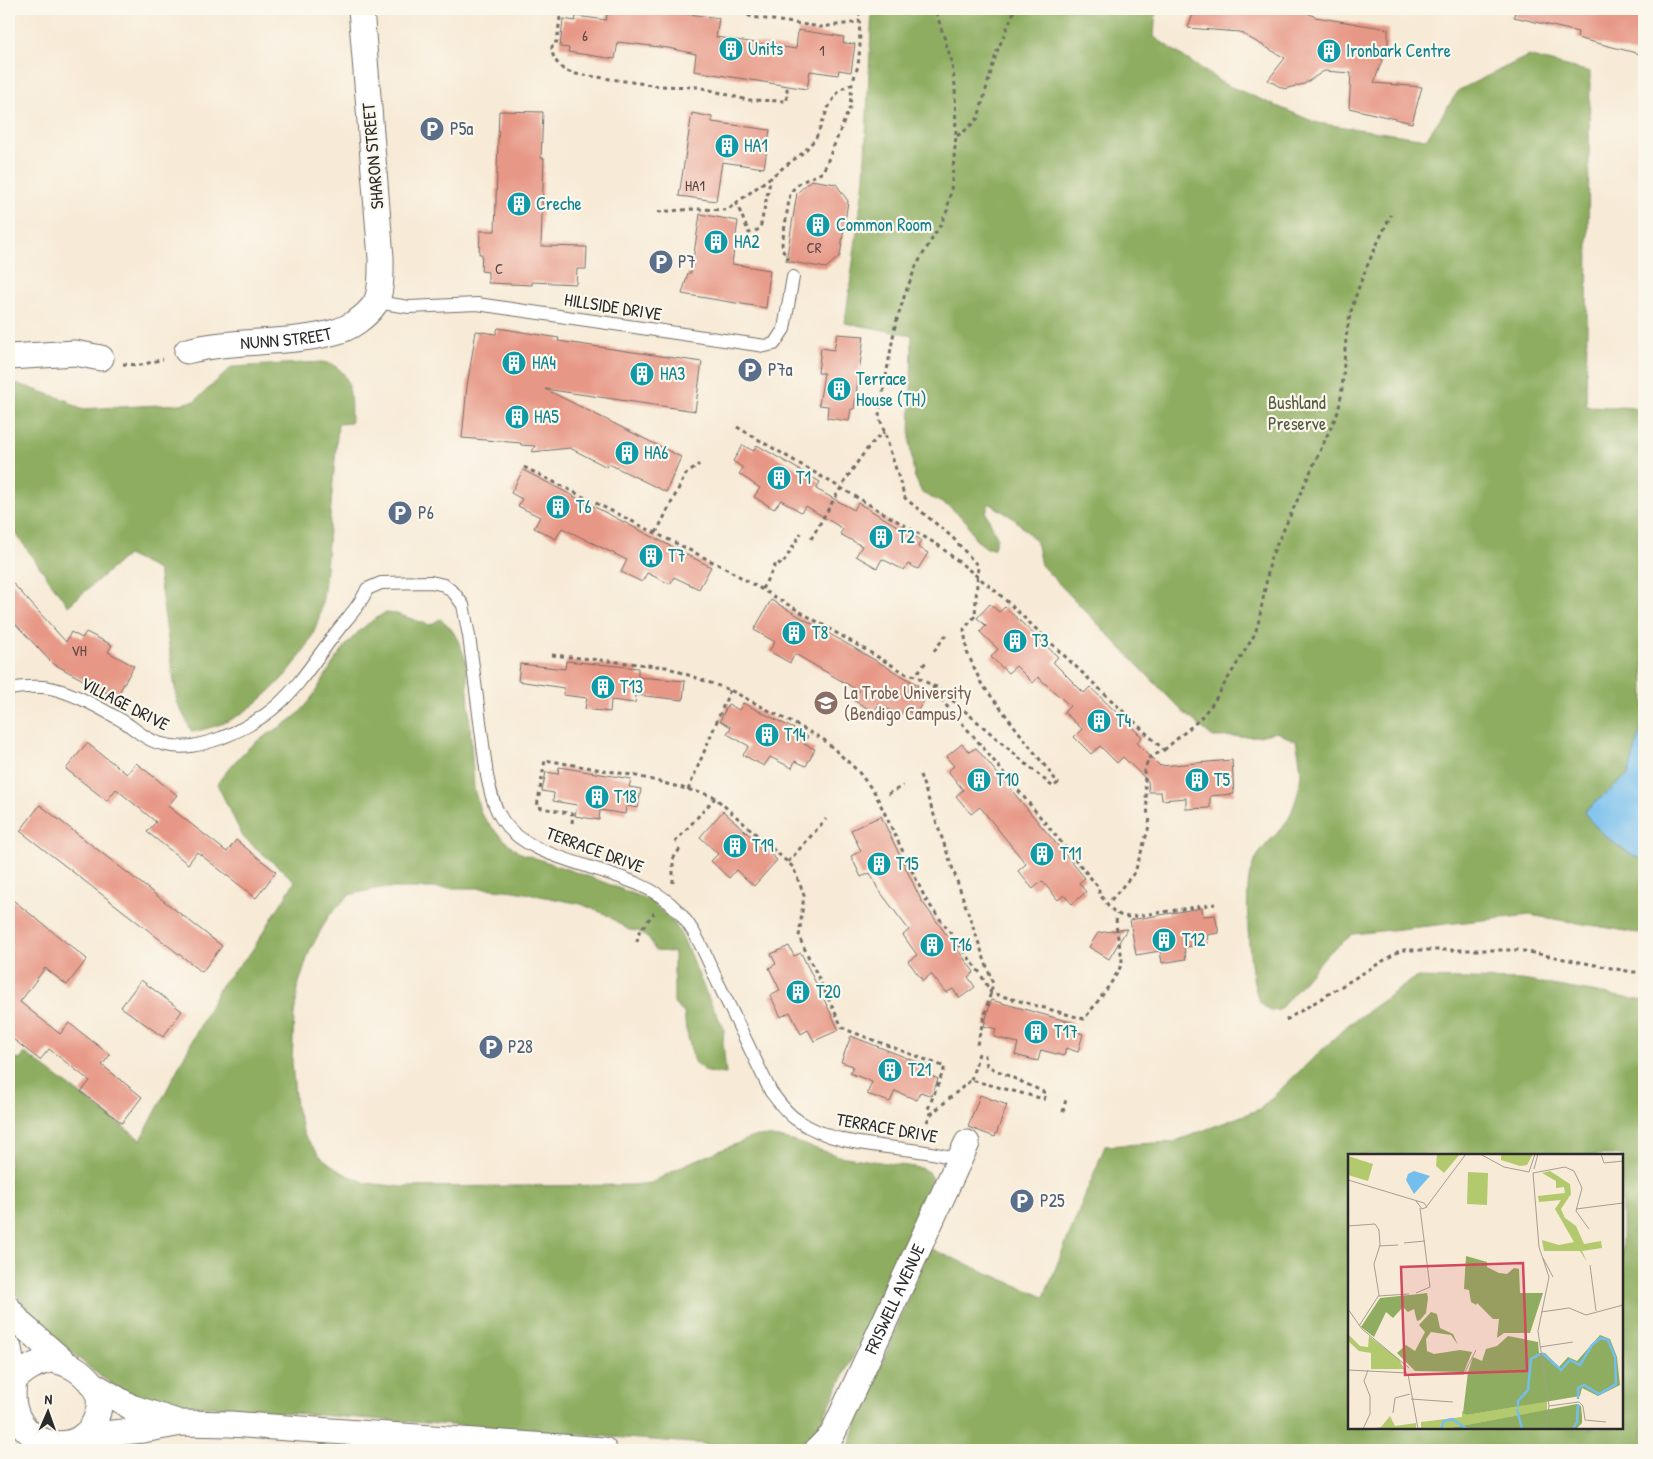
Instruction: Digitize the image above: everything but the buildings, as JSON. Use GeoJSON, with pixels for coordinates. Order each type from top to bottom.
{"type":"FeatureCollection","features":[{"type":"Feature","properties":{"kind":"street","name":"SHARON STREET"},"geometry":{"type":"LineString","coordinates":[[361,9],[381,258],[380,283],[376,302]]}},
{"type":"Feature","properties":{"kind":"street","name":"NUNN STREET"},"geometry":{"type":"LineString","coordinates":[[187,351],[219,345],[298,338],[336,332],[353,325],[376,302]]}},
{"type":"Feature","properties":{"kind":"street"},"geometry":{"type":"LineString","coordinates":[[9,357],[76,353],[100,358]]}},
{"type":"Feature","properties":{"kind":"street","name":"FRISWELL AVENUE"},"geometry":{"type":"LineString","coordinates":[[817,1450],[832,1434],[840,1418],[963,1152]]}},
{"type":"Feature","properties":{"kind":"street"},"geometry":{"type":"LineString","coordinates":[[9,1309],[21,1324],[64,1362],[76,1368],[99,1393],[100,1407],[97,1420],[90,1431],[79,1442]]}},
{"type":"Feature","properties":{"kind":"street"},"geometry":{"type":"LineString","coordinates":[[9,1348],[15,1410],[31,1437],[54,1444],[68,1444],[182,1423],[241,1425],[604,1450]]}},
{"type":"Feature","properties":{"kind":"street"},"geometry":{"type":"LineString","coordinates":[[12,1383],[25,1370],[37,1363],[51,1360],[64,1362]]}},
{"type":"Feature","properties":{"kind":"street"},"geometry":{"type":"LineString","coordinates":[[92,1384],[132,1407],[182,1423]]}},
{"type":"Feature","properties":{"kind":"lane","name":"HILLSIDE DRIVE"},"geometry":{"type":"LineString","coordinates":[[376,302],[398,307],[477,304],[765,346],[774,344],[784,329],[793,277]]}},
{"type":"Feature","properties":{"kind":"lane","name":"TERRACE DRIVE"},"geometry":{"type":"LineString","coordinates":[[367,589],[381,583],[431,582],[444,585],[454,593],[463,605],[469,636],[487,776],[492,798],[500,816],[509,828],[524,840],[551,854],[624,877],[647,887],[677,910],[700,945],[771,1092],[787,1112],[796,1120],[827,1135],[848,1141],[941,1155],[963,1152]]}},
{"type":"Feature","properties":{"kind":"lane","name":"VILLAGE DRIVE"},"geometry":{"type":"LineString","coordinates":[[9,689],[28,686],[55,689],[95,705],[150,740],[173,746],[197,746],[243,729],[280,704],[299,683],[335,633],[363,599],[367,589]]}},
{"type":"Feature","properties":{"kind":"path"},"geometry":{"type":"LineString","coordinates":[[561,9],[557,42],[554,42],[552,51],[557,61],[565,70],[576,74],[659,86],[699,87],[763,102],[787,101],[786,86]]}},
{"type":"Feature","properties":{"kind":"path"},"geometry":{"type":"LineString","coordinates":[[733,9],[752,17],[821,27],[859,22]]}},
{"type":"Feature","properties":{"kind":"path"},"geometry":{"type":"LineString","coordinates":[[793,277],[794,269],[783,251],[782,244],[790,194],[798,183],[823,172],[850,108],[852,84],[858,66],[860,47],[859,9]]}},
{"type":"Feature","properties":{"kind":"path"},"geometry":{"type":"LineString","coordinates":[[524,467],[656,532],[762,589],[907,674],[916,676],[937,687],[1053,787],[1058,783],[981,683],[967,652],[964,629],[976,616],[978,566],[952,537],[905,498],[879,415],[895,326],[910,278],[946,211],[951,190],[956,136],[955,85],[952,65],[935,9]]}},
{"type":"Feature","properties":{"kind":"path"},"geometry":{"type":"LineString","coordinates":[[956,136],[967,129],[978,118],[996,54],[1015,9]]}},
{"type":"Feature","properties":{"kind":"path"},"geometry":{"type":"LineString","coordinates":[[658,212],[694,209],[727,210],[811,145],[816,138],[828,108],[836,96],[841,89],[852,84]]}},
{"type":"Feature","properties":{"kind":"path"},"geometry":{"type":"LineString","coordinates":[[736,202],[749,233],[760,229],[771,176]]}},
{"type":"Feature","properties":{"kind":"path"},"geometry":{"type":"LineString","coordinates":[[1111,900],[1135,872],[1148,830],[1149,817],[1144,771],[1150,758],[1164,750],[1199,720],[1213,703],[1255,634],[1271,556],[1338,412],[1342,392],[1350,313],[1370,259],[1391,215]]}},
{"type":"Feature","properties":{"kind":"path"},"geometry":{"type":"LineString","coordinates":[[100,358],[127,365],[141,365],[187,351]]}},
{"type":"Feature","properties":{"kind":"path"},"geometry":{"type":"LineString","coordinates":[[737,427],[841,490],[938,545],[977,576],[1164,750]]}},
{"type":"Feature","properties":{"kind":"path"},"geometry":{"type":"LineString","coordinates":[[811,539],[877,437],[885,432]]}},
{"type":"Feature","properties":{"kind":"path"},"geometry":{"type":"LineString","coordinates":[[656,532],[686,474],[699,464]]}},
{"type":"Feature","properties":{"kind":"path"},"geometry":{"type":"LineString","coordinates":[[762,589],[776,562],[782,565],[801,533]]}},
{"type":"Feature","properties":{"kind":"path"},"geometry":{"type":"LineString","coordinates":[[934,651],[946,635]]}},
{"type":"Feature","properties":{"kind":"path"},"geometry":{"type":"LineString","coordinates":[[552,655],[666,667],[730,690],[823,740],[857,770],[879,799],[926,900],[980,973],[991,993],[1084,1019],[1112,980],[1122,962],[1116,924],[1117,914]]}},
{"type":"Feature","properties":{"kind":"path"},"geometry":{"type":"LineString","coordinates":[[918,672],[926,662]]}},
{"type":"Feature","properties":{"kind":"path"},"geometry":{"type":"LineString","coordinates":[[933,686],[935,693],[1099,888],[1099,894],[1117,914],[1122,917],[1130,917],[1215,904]]}},
{"type":"Feature","properties":{"kind":"path"},"geometry":{"type":"LineString","coordinates":[[688,790],[730,690]]}},
{"type":"Feature","properties":{"kind":"path"},"geometry":{"type":"LineString","coordinates":[[572,823],[574,814],[537,807],[545,760],[637,776],[713,796],[793,867],[804,895],[799,937],[842,1026],[847,1030],[945,1067],[928,1110],[930,1115]]}},
{"type":"Feature","properties":{"kind":"path"},"geometry":{"type":"LineString","coordinates":[[920,775],[994,984],[971,1080],[930,1115],[927,1122]]}},
{"type":"Feature","properties":{"kind":"path"},"geometry":{"type":"LineString","coordinates":[[888,794],[903,786]]}},
{"type":"Feature","properties":{"kind":"path"},"geometry":{"type":"LineString","coordinates":[[675,842],[715,798]]}},
{"type":"Feature","properties":{"kind":"path"},"geometry":{"type":"LineString","coordinates":[[788,862],[826,819]]}},
{"type":"Feature","properties":{"kind":"path"},"geometry":{"type":"LineString","coordinates":[[1286,1020],[1401,950],[1518,950],[1632,972],[1644,972]]}},
{"type":"Feature","properties":{"kind":"path"},"geometry":{"type":"LineString","coordinates":[[971,1080],[1044,1099],[1046,1093],[987,1066],[984,1051]]}},
{"type":"Feature","properties":{"kind":"path"},"geometry":{"type":"LineString","coordinates":[[1063,1112],[1066,1099]]}},
{"type":"Feature","properties":{"kind":"green space","name":"Bushland Preserve"},"geometry":{"type":"Polygon","coordinates":[[[872,9],[1156,9],[1154,37],[1224,84],[1317,123],[1426,139],[1459,90],[1528,56],[1590,72],[1586,406],[1644,408],[1644,721],[1628,775],[1584,812],[1596,827],[1611,840],[1636,857],[1644,860],[1644,934],[1530,915],[1353,934],[1327,954],[1279,1010],[1271,1011],[1261,1003],[1256,992],[1250,959],[1248,884],[1256,858],[1288,820],[1296,799],[1299,790],[1300,774],[1296,741],[1276,732],[1259,736],[1213,737],[1182,711],[1041,565],[1036,541],[1013,518],[989,503],[986,513],[997,537],[994,548],[987,548],[975,539],[967,522],[950,507],[922,493],[914,475],[910,445],[912,335],[845,323],[864,179],[872,9]]]}},
{"type":"Feature","properties":{"kind":"green space"},"geometry":{"type":"Polygon","coordinates":[[[323,362],[333,365],[346,377],[350,394],[351,423],[338,424],[325,582],[318,621],[305,650],[295,664],[258,702],[232,719],[192,732],[177,702],[158,570],[127,555],[68,606],[14,531],[9,536],[9,381],[66,400],[80,409],[180,404],[195,401],[232,367],[323,362]]]}},
{"type":"Feature","properties":{"kind":"green space"},"geometry":{"type":"Polygon","coordinates":[[[385,613],[397,614],[430,625],[440,619],[450,627],[456,637],[466,661],[474,789],[481,814],[497,833],[518,852],[651,901],[674,923],[683,938],[707,995],[724,1029],[723,1043],[726,1074],[707,1072],[694,1062],[684,1013],[674,1004],[674,952],[655,951],[651,941],[638,931],[629,930],[605,914],[581,904],[515,891],[484,888],[380,888],[349,895],[328,917],[310,950],[299,983],[294,1015],[292,1062],[296,1107],[304,1135],[321,1157],[341,1172],[366,1183],[403,1187],[632,1185],[651,1183],[686,1164],[756,1136],[789,1140],[839,1156],[920,1168],[928,1172],[933,1181],[932,1190],[820,1425],[806,1440],[799,1444],[787,1448],[759,1448],[171,1404],[144,1399],[122,1390],[100,1376],[59,1342],[29,1313],[9,1285],[9,1098],[15,1090],[9,1086],[9,1069],[15,1057],[20,1060],[25,1053],[141,1140],[221,985],[251,952],[295,881],[243,837],[217,784],[248,748],[287,723],[302,710],[337,657],[351,640],[367,625],[385,613]]]}},
{"type":"Feature","properties":{"kind":"green space"},"geometry":{"type":"Polygon","coordinates":[[[1415,978],[1522,980],[1644,1001],[1644,1450],[849,1450],[851,1438],[929,1248],[1044,1297],[1105,1146],[1173,1142],[1260,1109],[1348,1025],[1415,978]]]}},
{"type":"Feature","properties":{"kind":"water"},"geometry":{"type":"Polygon","coordinates":[[[1644,721],[1644,860],[1636,857],[1611,840],[1596,827],[1584,812],[1628,775],[1644,721]]]}},
{"type":"Feature","properties":{"kind":"place","name":"Units"},"geometry":{"type":"Point","coordinates":[731,49]}},
{"type":"Feature","properties":{"kind":"place","name":"Ironbark Centre"},"geometry":{"type":"Point","coordinates":[1329,51]}},
{"type":"Feature","properties":{"kind":"place","name":"P5a"},"geometry":{"type":"Point","coordinates":[432,129]}},
{"type":"Feature","properties":{"kind":"place","name":"HA1"},"geometry":{"type":"Point","coordinates":[727,146]}},
{"type":"Feature","properties":{"kind":"place","name":"Creche"},"geometry":{"type":"Point","coordinates":[519,204]}},
{"type":"Feature","properties":{"kind":"place","name":"Common Room"},"geometry":{"type":"Point","coordinates":[818,225]}},
{"type":"Feature","properties":{"kind":"place","name":"HA2"},"geometry":{"type":"Point","coordinates":[716,242]}},
{"type":"Feature","properties":{"kind":"place","name":"P7"},"geometry":{"type":"Point","coordinates":[661,262]}},
{"type":"Feature","properties":{"kind":"place","name":"HA4"},"geometry":{"type":"Point","coordinates":[514,363]}},
{"type":"Feature","properties":{"kind":"place","name":"P7a"},"geometry":{"type":"Point","coordinates":[750,370]}},
{"type":"Feature","properties":{"kind":"place","name":"HA3"},"geometry":{"type":"Point","coordinates":[642,374]}},
{"type":"Feature","properties":{"kind":"place","name":"Terrace House (TH)"},"geometry":{"type":"Point","coordinates":[839,389]}},
{"type":"Feature","properties":{"kind":"place","name":"HA5"},"geometry":{"type":"Point","coordinates":[517,417]}},
{"type":"Feature","properties":{"kind":"place","name":"HA6"},"geometry":{"type":"Point","coordinates":[627,453]}},
{"type":"Feature","properties":{"kind":"place","name":"T1"},"geometry":{"type":"Point","coordinates":[779,478]}},
{"type":"Feature","properties":{"kind":"place","name":"T6"},"geometry":{"type":"Point","coordinates":[558,507]}},
{"type":"Feature","properties":{"kind":"place","name":"P6"},"geometry":{"type":"Point","coordinates":[400,513]}},
{"type":"Feature","properties":{"kind":"place","name":"T2"},"geometry":{"type":"Point","coordinates":[881,537]}},
{"type":"Feature","properties":{"kind":"place","name":"T7"},"geometry":{"type":"Point","coordinates":[651,556]}},
{"type":"Feature","properties":{"kind":"place","name":"T8"},"geometry":{"type":"Point","coordinates":[794,633]}},
{"type":"Feature","properties":{"kind":"place","name":"T3"},"geometry":{"type":"Point","coordinates":[1015,641]}},
{"type":"Feature","properties":{"kind":"place","name":"T13"},"geometry":{"type":"Point","coordinates":[603,687]}},
{"type":"Feature","properties":{"kind":"place","name":"La Trobe University (Bendigo Campus)"},"geometry":{"type":"Point","coordinates":[826,703]}},
{"type":"Feature","properties":{"kind":"place","name":"T4"},"geometry":{"type":"Point","coordinates":[1099,721]}},
{"type":"Feature","properties":{"kind":"place","name":"T14"},"geometry":{"type":"Point","coordinates":[767,735]}},
{"type":"Feature","properties":{"kind":"place","name":"T10"},"geometry":{"type":"Point","coordinates":[979,780]}},
{"type":"Feature","properties":{"kind":"place","name":"T5"},"geometry":{"type":"Point","coordinates":[1197,780]}},
{"type":"Feature","properties":{"kind":"place","name":"T18"},"geometry":{"type":"Point","coordinates":[597,797]}},
{"type":"Feature","properties":{"kind":"place","name":"T19"},"geometry":{"type":"Point","coordinates":[735,846]}},
{"type":"Feature","properties":{"kind":"place","name":"T11"},"geometry":{"type":"Point","coordinates":[1042,854]}},
{"type":"Feature","properties":{"kind":"place","name":"T15"},"geometry":{"type":"Point","coordinates":[879,864]}},
{"type":"Feature","properties":{"kind":"place","name":"T12"},"geometry":{"type":"Point","coordinates":[1164,940]}},
{"type":"Feature","properties":{"kind":"place","name":"T16"},"geometry":{"type":"Point","coordinates":[932,945]}},
{"type":"Feature","properties":{"kind":"place","name":"T20"},"geometry":{"type":"Point","coordinates":[798,992]}},
{"type":"Feature","properties":{"kind":"place","name":"T17"},"geometry":{"type":"Point","coordinates":[1036,1032]}},
{"type":"Feature","properties":{"kind":"place","name":"P28"},"geometry":{"type":"Point","coordinates":[491,1047]}},
{"type":"Feature","properties":{"kind":"place","name":"T21"},"geometry":{"type":"Point","coordinates":[890,1070]}},
{"type":"Feature","properties":{"kind":"place","name":"P25"},"geometry":{"type":"Point","coordinates":[1022,1201]}}]}
